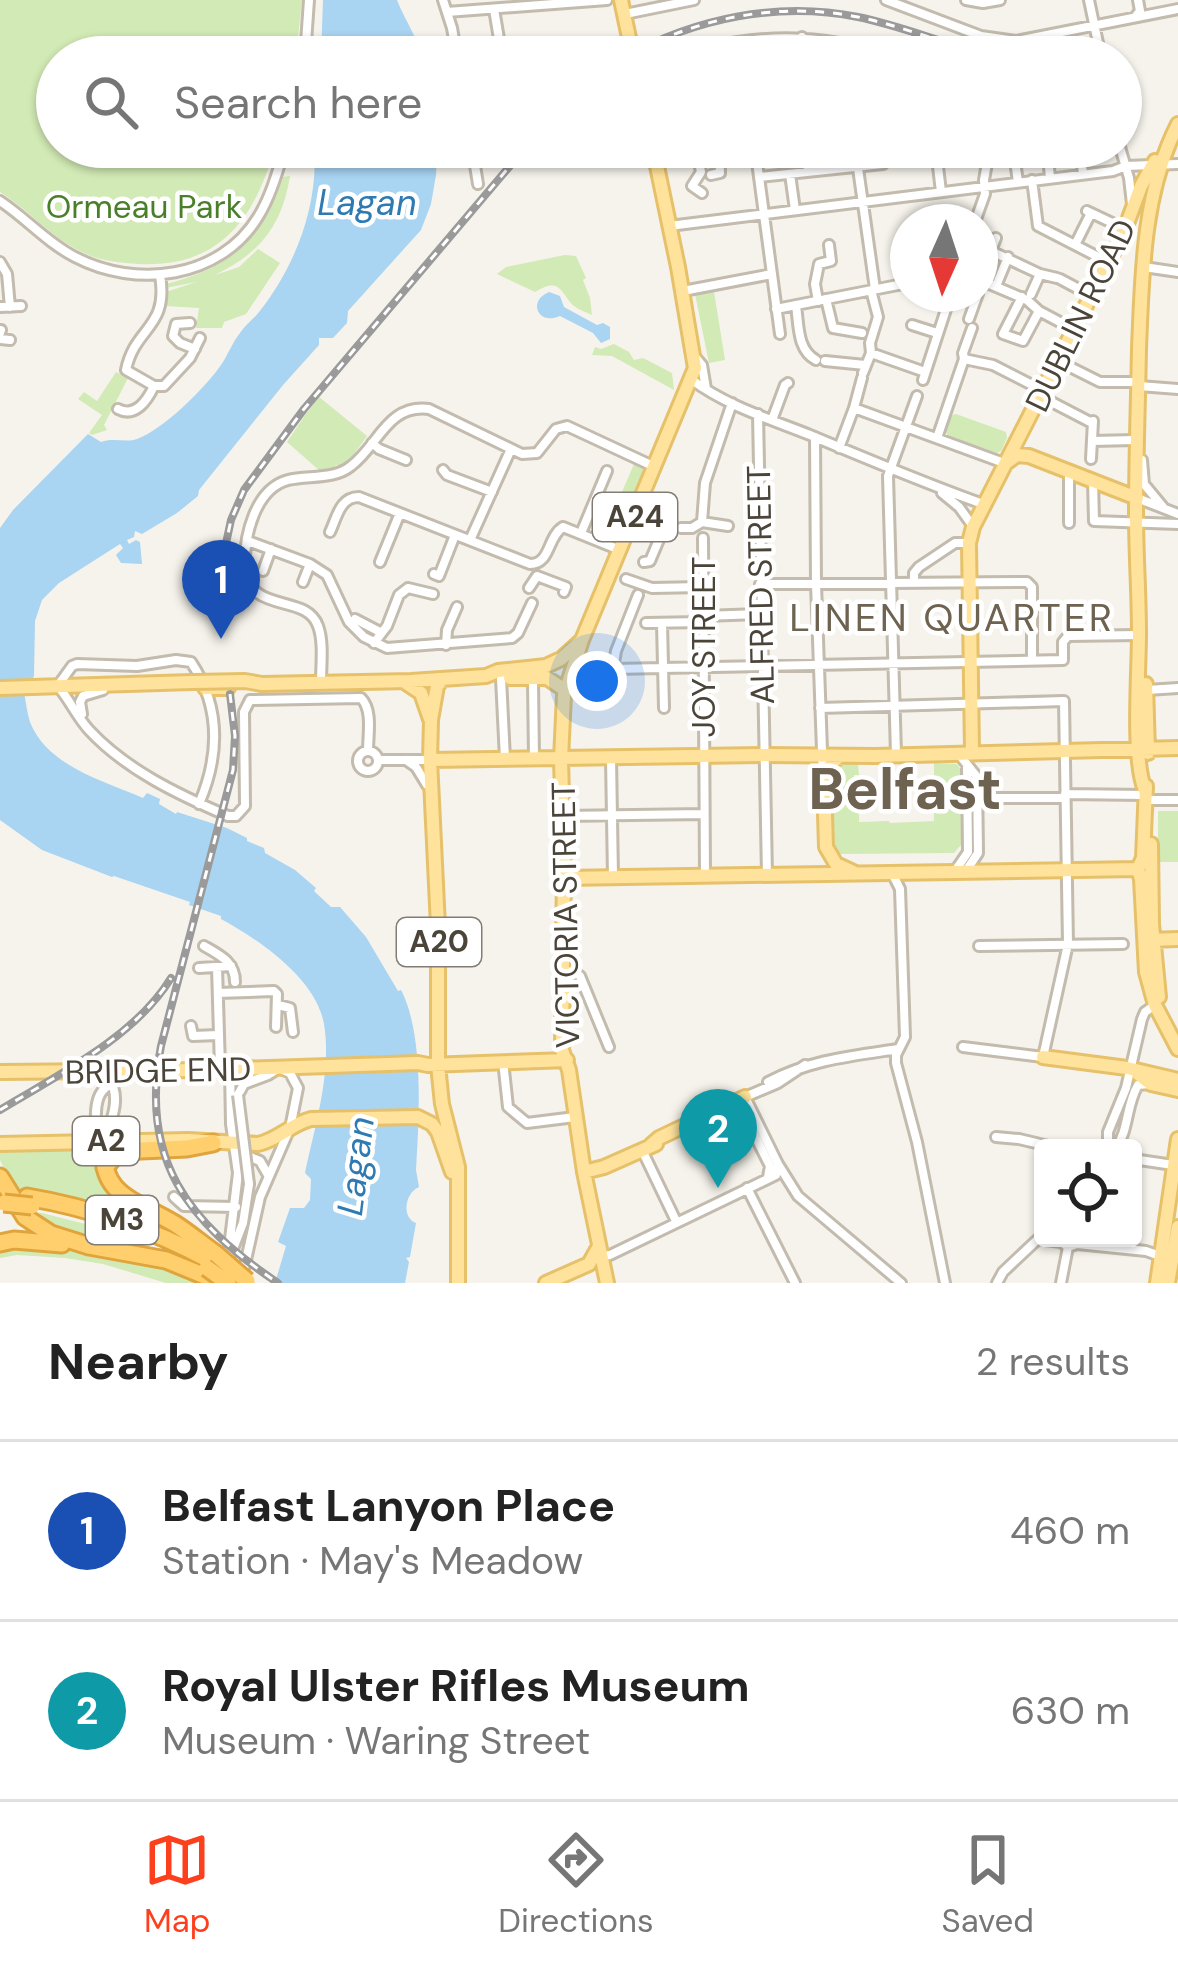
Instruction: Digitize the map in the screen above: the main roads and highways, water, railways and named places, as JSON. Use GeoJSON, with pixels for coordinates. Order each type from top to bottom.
{"type":"FeatureCollection","features":[{"type":"Feature","properties":{"kind":"highway"},"geometry":{"type":"LineString","coordinates":[[101,1137],[109,1182],[176,1225],[213,1264],[246,1282]]}},
{"type":"Feature","properties":{"kind":"highway"},"geometry":{"type":"LineString","coordinates":[[104,1170],[118,1151],[213,1143]]}},
{"type":"Feature","properties":{"kind":"highway"},"geometry":{"type":"LineString","coordinates":[[0,1177],[19,1210],[37,1227],[89,1246]]}},
{"type":"Feature","properties":{"kind":"highway","name":"M3"},"geometry":{"type":"LineString","coordinates":[[1,1200],[30,1201],[122,1228],[213,1264],[224,1283]]}},
{"type":"Feature","properties":{"kind":"highway"},"geometry":{"type":"LineString","coordinates":[[0,1243],[89,1246],[213,1264]]}},
{"type":"Feature","properties":{"kind":"main road"},"geometry":{"type":"LineString","coordinates":[[1144,748],[1147,690],[1139,638],[1136,441],[1144,267],[1153,174],[1178,124]]}},
{"type":"Feature","properties":{"kind":"main road","name":"A24"},"geometry":{"type":"LineString","coordinates":[[561,759],[565,691],[582,640],[689,387],[696,358],[657,168]]}},
{"type":"Feature","properties":{"kind":"main road","name":"DUBLIN ROAD"},"geometry":{"type":"LineString","coordinates":[[969,759],[969,543],[973,526],[1153,174]]}},
{"type":"Feature","properties":{"kind":"main road"},"geometry":{"type":"LineString","coordinates":[[1125,230],[1138,229],[1148,236]]}},
{"type":"Feature","properties":{"kind":"main road"},"geometry":{"type":"LineString","coordinates":[[1019,438],[1020,448],[1029,456]]}},
{"type":"Feature","properties":{"kind":"main road"},"geometry":{"type":"LineString","coordinates":[[1005,464],[1016,455],[1029,456],[1137,498]]}},
{"type":"Feature","properties":{"kind":"main road"},"geometry":{"type":"LineString","coordinates":[[1115,488],[1129,484],[1136,469]]}},
{"type":"Feature","properties":{"kind":"main road"},"geometry":{"type":"LineString","coordinates":[[1139,638],[1146,832],[1138,869],[1159,997],[1178,1030]]}},
{"type":"Feature","properties":{"kind":"main road"},"geometry":{"type":"LineString","coordinates":[[495,677],[498,671],[539,668],[561,659],[582,640]]}},
{"type":"Feature","properties":{"kind":"main road"},"geometry":{"type":"LineString","coordinates":[[64,683],[103,690],[245,681],[316,684],[495,677],[550,679],[565,691]]}},
{"type":"Feature","properties":{"kind":"main road","name":"A20"},"geometry":{"type":"LineString","coordinates":[[442,680],[436,686],[430,760],[442,1064]]}},
{"type":"Feature","properties":{"kind":"main road"},"geometry":{"type":"LineString","coordinates":[[402,681],[421,693],[431,720]]}},
{"type":"Feature","properties":{"kind":"main road"},"geometry":{"type":"LineString","coordinates":[[0,688],[64,683],[192,685]]}},
{"type":"Feature","properties":{"kind":"main road"},"geometry":{"type":"LineString","coordinates":[[430,760],[875,757],[957,752],[969,759],[1064,749],[1178,748]]}},
{"type":"Feature","properties":{"kind":"main road"},"geometry":{"type":"LineString","coordinates":[[840,755],[824,781],[826,847],[836,864],[854,873]]}},
{"type":"Feature","properties":{"kind":"main road","name":"VICTORIA STREET"},"geometry":{"type":"LineString","coordinates":[[561,759],[562,1050],[607,1283]]}},
{"type":"Feature","properties":{"kind":"main road"},"geometry":{"type":"LineString","coordinates":[[1146,832],[1150,841],[1146,972],[1155,1005],[1178,1048]]}},
{"type":"Feature","properties":{"kind":"main road"},"geometry":{"type":"LineString","coordinates":[[564,878],[1138,869]]}},
{"type":"Feature","properties":{"kind":"main road"},"geometry":{"type":"LineString","coordinates":[[1148,943],[1176,939]]}},
{"type":"Feature","properties":{"kind":"main road"},"geometry":{"type":"LineString","coordinates":[[418,1064],[438,1045]]}},
{"type":"Feature","properties":{"kind":"main road"},"geometry":{"type":"LineString","coordinates":[[1043,1057],[1178,1080]]}},
{"type":"Feature","properties":{"kind":"main road","name":"A2"},"geometry":{"type":"LineString","coordinates":[[418,1064],[567,1060]]}},
{"type":"Feature","properties":{"kind":"main road","name":"BRIDGE END"},"geometry":{"type":"LineString","coordinates":[[0,1072],[418,1064]]}},
{"type":"Feature","properties":{"kind":"main road","name":"A2"},"geometry":{"type":"LineString","coordinates":[[442,1064],[442,1104],[458,1161],[456,1283]]}},
{"type":"Feature","properties":{"kind":"main road"},"geometry":{"type":"LineString","coordinates":[[1132,1069],[1144,1084],[1178,1090]]}},
{"type":"Feature","properties":{"kind":"main road"},"geometry":{"type":"LineString","coordinates":[[588,1166],[671,1138],[745,1096]]}},
{"type":"Feature","properties":{"kind":"main road","name":"A2"},"geometry":{"type":"LineString","coordinates":[[0,1144],[101,1137],[263,1144],[304,1120],[418,1118],[438,1132],[457,1191]]}},
{"type":"Feature","properties":{"kind":"main road"},"geometry":{"type":"LineString","coordinates":[[1168,1283],[1169,1202],[1178,1139]]}},
{"type":"Feature","properties":{"kind":"main road"},"geometry":{"type":"LineString","coordinates":[[1156,1283],[1178,1227]]}},
{"type":"Feature","properties":{"kind":"main road"},"geometry":{"type":"LineString","coordinates":[[547,1283],[580,1270],[600,1251]]}},
{"type":"Feature","properties":{"kind":"main road"},"geometry":{"type":"LineString","coordinates":[[580,1270],[590,1273],[595,1283]]}},
{"type":"Feature","properties":{"kind":"water"},"geometry":{"type":"Polygon","coordinates":[[[323,0],[397,0],[414,36],[322,36],[323,0]]]}},
{"type":"Feature","properties":{"kind":"water","name":"Lagan"},"geometry":{"type":"Polygon","coordinates":[[[436,168],[421,230],[348,311],[347,323],[333,338],[319,338],[319,345],[198,496],[127,540],[129,544],[140,542],[142,564],[121,563],[116,555],[123,548],[120,544],[59,583],[42,600],[35,621],[34,676],[24,693],[30,722],[49,750],[95,778],[143,798],[147,793],[176,814],[227,828],[264,848],[316,888],[331,907],[340,907],[401,990],[414,1034],[418,1080],[419,1187],[407,1205],[408,1216],[416,1223],[405,1283],[275,1283],[286,1246],[278,1242],[290,1208],[304,1208],[310,1200],[311,1179],[305,1173],[326,1061],[319,1007],[298,976],[221,916],[42,850],[0,820],[0,528],[88,434],[101,442],[148,434],[214,375],[294,255],[308,213],[315,169],[436,168]]]}},
{"type":"Feature","properties":{"kind":"water"},"geometry":{"type":"Polygon","coordinates":[[[549,292],[560,296],[564,307],[610,327],[610,339],[601,343],[593,333],[560,316],[541,315],[538,301],[549,292]]]}},
{"type":"Feature","properties":{"kind":"railway"},"geometry":{"type":"LineString","coordinates":[[670,36],[738,16],[798,11],[858,17],[927,36]]}},
{"type":"Feature","properties":{"kind":"railway"},"geometry":{"type":"LineString","coordinates":[[225,622],[225,548],[244,490],[304,409],[508,168]]}},
{"type":"Feature","properties":{"kind":"railway"},"geometry":{"type":"LineString","coordinates":[[230,694],[233,770],[161,1046],[157,1123],[165,1155],[196,1211],[246,1260],[278,1283]]}},
{"type":"Feature","properties":{"kind":"railway"},"geometry":{"type":"LineString","coordinates":[[0,1110],[116,1036],[171,978]]}},
{"type":"Feature","properties":{"kind":"place","name":"Belfast Lanyon Place"},"geometry":{"type":"Point","coordinates":[221,639]}},
{"type":"Feature","properties":{"kind":"place","name":"Royal Ulster Rifles Museum"},"geometry":{"type":"Point","coordinates":[718,1188]}},
{"type":"Feature","properties":{"kind":"district","name":"LINEN QUARTER"},"geometry":{"type":"Point","coordinates":[952,617]}},
{"type":"Feature","properties":{"kind":"district","name":"Belfast"},"geometry":{"type":"Point","coordinates":[905,789]}},
{"type":"Feature","properties":{"kind":"park label","name":"Ormeau Park"},"geometry":{"type":"Point","coordinates":[144,206]}}]}
